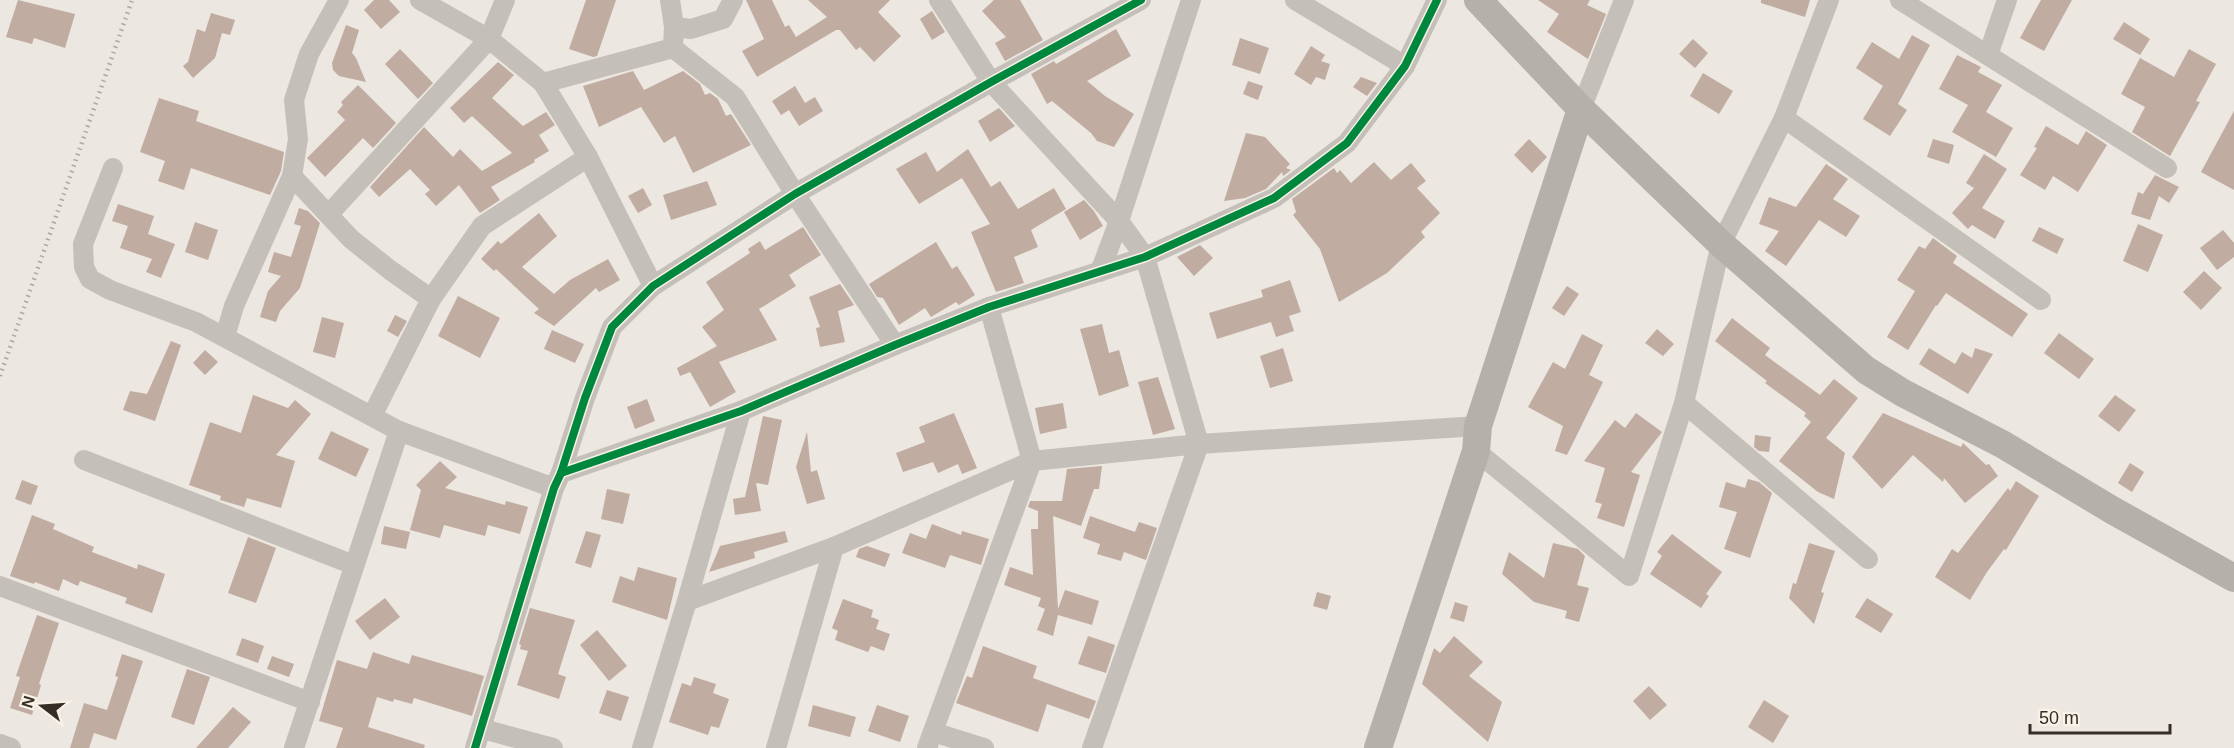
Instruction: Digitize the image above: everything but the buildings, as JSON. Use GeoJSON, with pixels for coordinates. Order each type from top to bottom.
{"type":"FeatureCollection","features":[{"type":"Feature","properties":{"kind":"street"},"geometry":{"type":"LineString","coordinates":[[225,337],[234,306],[292,176],[298,139],[294,100],[309,54],[339,0]]}},
{"type":"Feature","properties":{"kind":"street"},"geometry":{"type":"LineString","coordinates":[[420,0],[489,39],[543,83],[588,157],[653,286]]}},
{"type":"Feature","properties":{"kind":"street"},"geometry":{"type":"LineString","coordinates":[[329,214],[489,39],[504,0]]}},
{"type":"Feature","properties":{"kind":"street"},"geometry":{"type":"LineString","coordinates":[[670,0],[674,27],[673,48]]}},
{"type":"Feature","properties":{"kind":"street"},"geometry":{"type":"LineString","coordinates":[[674,27],[690,29],[723,19],[733,0]]}},
{"type":"Feature","properties":{"kind":"street"},"geometry":{"type":"LineString","coordinates":[[939,0],[991,82],[1119,221],[1145,257],[1200,444],[1092,748]]}},
{"type":"Feature","properties":{"kind":"street"},"geometry":{"type":"LineString","coordinates":[[476,748],[558,480],[585,398],[612,327],[653,286],[795,194],[991,82],[1141,0]]}},
{"type":"Feature","properties":{"kind":"street"},"geometry":{"type":"LineString","coordinates":[[1100,272],[1119,221],[1191,0]]}},
{"type":"Feature","properties":{"kind":"street"},"geometry":{"type":"LineString","coordinates":[[1295,0],[1405,66]]}},
{"type":"Feature","properties":{"kind":"street"},"geometry":{"type":"LineString","coordinates":[[113,168],[83,244],[84,267],[90,279],[110,290],[196,322],[399,431],[558,480],[741,411],[895,345],[989,308],[1145,257],[1274,198],[1347,143],[1405,66],[1437,0]]}},
{"type":"Feature","properties":{"kind":"street"},"geometry":{"type":"LineString","coordinates":[[1478,0],[1581,108],[1721,244],[1866,370],[1903,393],[2002,444],[2112,510],[2234,578]]}},
{"type":"Feature","properties":{"kind":"street"},"geometry":{"type":"LineString","coordinates":[[1378,748],[1581,108],[1624,0]]}},
{"type":"Feature","properties":{"kind":"street"},"geometry":{"type":"LineString","coordinates":[[687,601],[834,547],[1032,461],[1200,444],[1477,438],[1629,576],[1684,403],[1721,244],[1784,118],[1828,0]]}},
{"type":"Feature","properties":{"kind":"street"},"geometry":{"type":"LineString","coordinates":[[1900,0],[2167,168]]}},
{"type":"Feature","properties":{"kind":"street"},"geometry":{"type":"LineString","coordinates":[[1988,56],[2007,0]]}},
{"type":"Feature","properties":{"kind":"street"},"geometry":{"type":"LineString","coordinates":[[543,83],[673,48]]}},
{"type":"Feature","properties":{"kind":"street"},"geometry":{"type":"LineString","coordinates":[[673,48],[735,97],[795,194],[895,345]]}},
{"type":"Feature","properties":{"kind":"street"},"geometry":{"type":"LineString","coordinates":[[1784,118],[2041,300]]}},
{"type":"Feature","properties":{"kind":"street"},"geometry":{"type":"LineString","coordinates":[[372,416],[431,299],[482,226],[588,157]]}},
{"type":"Feature","properties":{"kind":"street"},"geometry":{"type":"LineString","coordinates":[[292,176],[351,239],[431,299]]}},
{"type":"Feature","properties":{"kind":"street"},"geometry":{"type":"LineString","coordinates":[[984,748],[930,740],[1032,461],[989,308]]}},
{"type":"Feature","properties":{"kind":"street"},"geometry":{"type":"LineString","coordinates":[[1684,403],[1868,559]]}},
{"type":"Feature","properties":{"kind":"street"},"geometry":{"type":"LineString","coordinates":[[642,748],[741,411]]}},
{"type":"Feature","properties":{"kind":"street"},"geometry":{"type":"LineString","coordinates":[[294,748],[399,431]]}},
{"type":"Feature","properties":{"kind":"street"},"geometry":{"type":"LineString","coordinates":[[84,460],[354,565]]}},
{"type":"Feature","properties":{"kind":"street"},"geometry":{"type":"LineString","coordinates":[[776,748],[834,547]]}},
{"type":"Feature","properties":{"kind":"street"},"geometry":{"type":"LineString","coordinates":[[0,586],[310,702]]}},
{"type":"Feature","properties":{"kind":"street"},"geometry":{"type":"LineString","coordinates":[[483,729],[553,748]]}},
{"type":"Feature","properties":{"kind":"street"},"geometry":{"type":"LineString","coordinates":[[0,744],[11,748]]}},
{"type":"Feature","properties":{"kind":"railway"},"geometry":{"type":"LineString","coordinates":[[0,376],[132,0]]}},
{"type":"Feature","properties":{"kind":"cycle path"},"geometry":{"type":"LineString","coordinates":[[475,748],[554,488],[612,327],[653,286],[795,194],[991,82],[1141,0]]}},
{"type":"Feature","properties":{"kind":"cycle path"},"geometry":{"type":"LineString","coordinates":[[561,473],[741,411],[989,307],[1145,257],[1274,198],[1347,143],[1405,66],[1437,0]]}}]}
